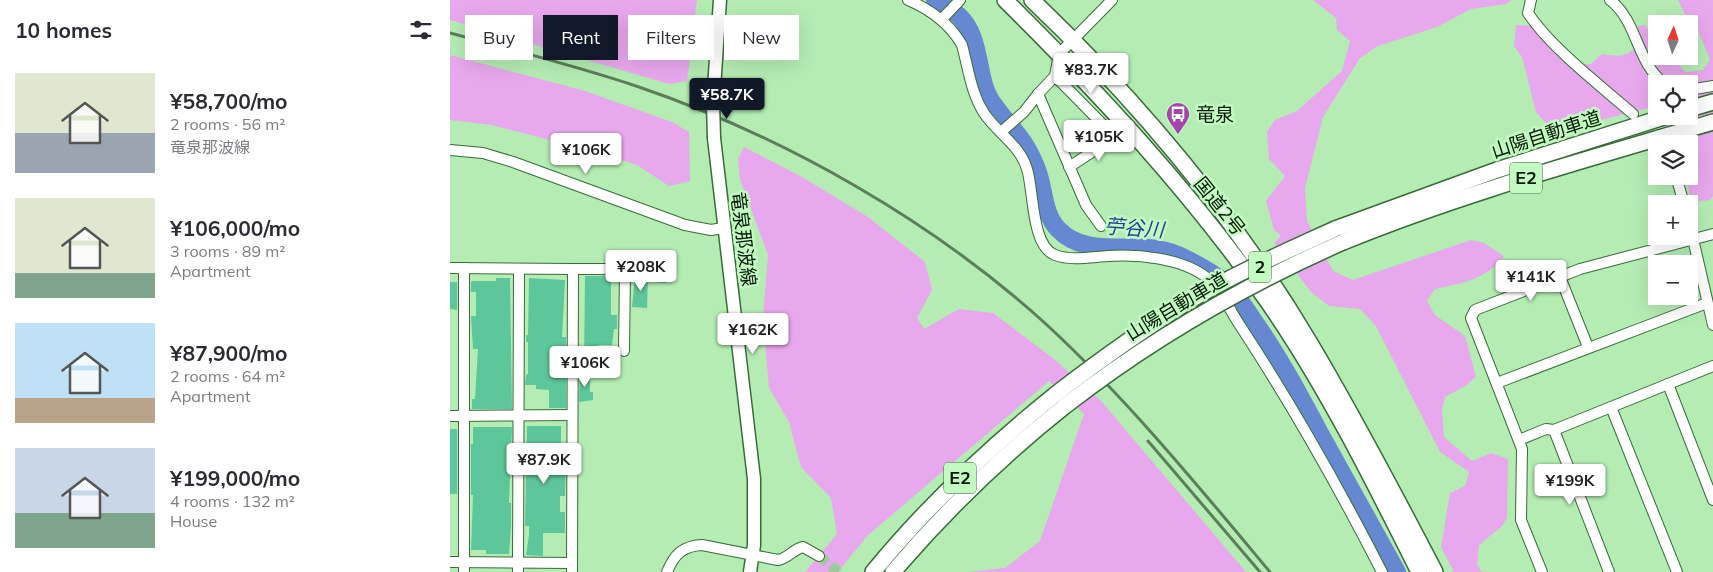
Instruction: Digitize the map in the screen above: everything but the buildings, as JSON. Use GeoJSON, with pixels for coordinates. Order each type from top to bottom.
{"type":"FeatureCollection","features":[{"type":"Feature","properties":{"kind":"highway","name":"国道2号"},"geometry":{"type":"LineString","coordinates":[[1005,0],[1060,54],[1135,136],[1220,238],[1268,303],[1301,354],[1348,437],[1419,572]]}},
{"type":"Feature","properties":{"kind":"highway","name":"国道2号"},"geometry":{"type":"LineString","coordinates":[[1032,0],[1073,39],[1201,186],[1281,297],[1349,412],[1434,572]]}},
{"type":"Feature","properties":{"kind":"highway"},"geometry":{"type":"LineString","coordinates":[[1698,106],[1713,102]]}},
{"type":"Feature","properties":{"kind":"highway","name":"山陽自動車道"},"geometry":{"type":"LineString","coordinates":[[874,572],[945,492],[999,441],[1060,400],[1201,312],[1276,273],[1339,236],[1489,173],[1648,122]]}},
{"type":"Feature","properties":{"kind":"highway","name":"山陽自動車道"},"geometry":{"type":"LineString","coordinates":[[1339,236],[1713,122]]}},
{"type":"Feature","properties":{"kind":"highway","name":"山陽自動車道"},"geometry":{"type":"LineString","coordinates":[[893,572],[958,501],[1060,400]]}},
{"type":"Feature","properties":{"kind":"main road","name":"竜泉那波線"},"geometry":{"type":"LineString","coordinates":[[720,0],[713,103],[714,138],[723,228],[754,479],[753,556],[750,572]]}},
{"type":"Feature","properties":{"kind":"street"},"geometry":{"type":"LineString","coordinates":[[908,0],[942,18],[958,36],[977,101],[1022,156],[1031,184],[1038,232],[1043,247],[1054,255],[1068,258],[1112,256],[1161,260],[1195,271],[1214,285],[1272,373],[1382,572]]}},
{"type":"Feature","properties":{"kind":"street"},"geometry":{"type":"LineString","coordinates":[[1002,131],[1035,101],[1038,94],[1055,76],[1060,54],[1112,0]]}},
{"type":"Feature","properties":{"kind":"street"},"geometry":{"type":"LineString","coordinates":[[1531,0],[1528,13],[1533,21],[1577,64],[1633,114]]}},
{"type":"Feature","properties":{"kind":"street"},"geometry":{"type":"LineString","coordinates":[[1610,0],[1628,21],[1643,58],[1656,75]]}},
{"type":"Feature","properties":{"kind":"street"},"geometry":{"type":"LineString","coordinates":[[942,18],[957,2]]}},
{"type":"Feature","properties":{"kind":"street"},"geometry":{"type":"LineString","coordinates":[[1055,76],[1115,137]]}},
{"type":"Feature","properties":{"kind":"street"},"geometry":{"type":"LineString","coordinates":[[1698,88],[1713,86]]}},
{"type":"Feature","properties":{"kind":"street"},"geometry":{"type":"LineString","coordinates":[[1038,94],[1086,205],[1101,226]]}},
{"type":"Feature","properties":{"kind":"street"},"geometry":{"type":"LineString","coordinates":[[1069,167],[1115,137],[1135,136]]}},
{"type":"Feature","properties":{"kind":"street"},"geometry":{"type":"LineString","coordinates":[[450,150],[483,153],[513,162],[685,225],[711,230],[723,228]]}},
{"type":"Feature","properties":{"kind":"street"},"geometry":{"type":"LineString","coordinates":[[1698,239],[1713,234]]}},
{"type":"Feature","properties":{"kind":"street"},"geometry":{"type":"LineString","coordinates":[[1542,572],[1521,520],[1522,449],[1471,318],[1475,310],[1560,277],[1676,245]]}},
{"type":"Feature","properties":{"kind":"street"},"geometry":{"type":"LineString","coordinates":[[1695,245],[1713,325]]}},
{"type":"Feature","properties":{"kind":"street"},"geometry":{"type":"LineString","coordinates":[[450,268],[652,269]]}},
{"type":"Feature","properties":{"kind":"street"},"geometry":{"type":"LineString","coordinates":[[464,268],[464,567]]}},
{"type":"Feature","properties":{"kind":"street"},"geometry":{"type":"LineString","coordinates":[[518,567],[519,269]]}},
{"type":"Feature","properties":{"kind":"street"},"geometry":{"type":"LineString","coordinates":[[450,562],[464,567],[572,567],[573,269]]}},
{"type":"Feature","properties":{"kind":"street"},"geometry":{"type":"LineString","coordinates":[[624,351],[625,269]]}},
{"type":"Feature","properties":{"kind":"street"},"geometry":{"type":"LineString","coordinates":[[1560,277],[1588,347]]}},
{"type":"Feature","properties":{"kind":"street"},"geometry":{"type":"LineString","coordinates":[[1497,383],[1707,303]]}},
{"type":"Feature","properties":{"kind":"street"},"geometry":{"type":"LineString","coordinates":[[1519,440],[1546,429],[1554,430],[1713,366]]}},
{"type":"Feature","properties":{"kind":"street"},"geometry":{"type":"LineString","coordinates":[[1668,384],[1713,500]]}},
{"type":"Feature","properties":{"kind":"street"},"geometry":{"type":"LineString","coordinates":[[1611,407],[1677,572]]}},
{"type":"Feature","properties":{"kind":"street"},"geometry":{"type":"LineString","coordinates":[[450,416],[572,415]]}},
{"type":"Feature","properties":{"kind":"street"},"geometry":{"type":"LineString","coordinates":[[1554,430],[1609,572]]}},
{"type":"Feature","properties":{"kind":"street"},"geometry":{"type":"LineString","coordinates":[[666,572],[678,553],[693,545],[702,545],[778,560],[786,559],[798,548],[803,547],[819,556]]}},
{"type":"Feature","properties":{"kind":"shaded area"},"geometry":{"type":"Polygon","coordinates":[[[450,0],[697,0],[695,15],[628,15],[628,60],[690,60],[687,81],[669,84],[587,60],[618,60],[618,15],[543,15],[543,47],[533,44],[533,15],[465,15],[465,24],[450,20],[450,0]]]}},
{"type":"Feature","properties":{"kind":"shaded area"},"geometry":{"type":"Polygon","coordinates":[[[1313,0],[1512,0],[1506,4],[1471,9],[1437,27],[1378,46],[1360,58],[1323,117],[1305,188],[1307,221],[1333,271],[1353,280],[1471,240],[1484,243],[1504,256],[1482,275],[1464,282],[1435,289],[1427,301],[1435,315],[1465,336],[1476,377],[1465,386],[1445,397],[1442,410],[1444,437],[1472,461],[1491,453],[1508,459],[1507,518],[1502,526],[1479,545],[1477,565],[1482,572],[1454,572],[1441,547],[1450,493],[1465,486],[1469,472],[1440,452],[1376,326],[1360,309],[1329,306],[1311,292],[1274,243],[1281,236],[1274,230],[1266,201],[1285,176],[1269,159],[1267,132],[1275,120],[1297,111],[1342,71],[1350,41],[1337,30],[1336,18],[1313,0]]]}},
{"type":"Feature","properties":{"kind":"shaded area"},"geometry":{"type":"Polygon","coordinates":[[[1678,0],[1713,0],[1713,196],[1710,200],[1698,201],[1698,195],[1690,195],[1688,185],[1698,185],[1698,135],[1668,135],[1665,125],[1698,125],[1698,75],[1648,75],[1648,108],[1573,127],[1551,129],[1536,112],[1522,57],[1514,46],[1516,25],[1531,26],[1572,64],[1591,64],[1602,54],[1620,56],[1632,51],[1640,41],[1638,26],[1645,25],[1648,29],[1648,65],[1679,65],[1685,72],[1703,70],[1710,59],[1698,31],[1698,15],[1685,15],[1678,0]]]}},
{"type":"Feature","properties":{"kind":"shaded area"},"geometry":{"type":"Polygon","coordinates":[[[450,55],[585,91],[672,122],[689,132],[690,181],[669,186],[637,165],[581,148],[491,125],[450,120],[450,55]]]}},
{"type":"Feature","properties":{"kind":"shaded area"},"geometry":{"type":"Polygon","coordinates":[[[744,147],[802,177],[868,217],[925,262],[932,290],[917,318],[924,329],[959,309],[993,313],[1054,359],[1101,401],[1246,572],[968,572],[1005,568],[1040,541],[1084,414],[1049,381],[867,536],[838,572],[805,572],[837,534],[831,498],[801,467],[789,422],[769,388],[763,317],[768,255],[740,179],[738,159],[744,147]]]}},
{"type":"Feature","properties":{"kind":"waterway","name":"苧谷川"},"geometry":{"type":"LineString","coordinates":[[935,0],[956,13],[966,24],[975,46],[987,92],[998,111],[1021,139],[1031,156],[1039,175],[1046,207],[1058,229],[1079,243],[1091,246],[1156,249],[1179,255],[1219,278],[1236,295],[1264,335],[1290,378],[1397,572]]}},
{"type":"Feature","properties":{"kind":"tunnel"},"geometry":{"type":"LineString","coordinates":[[819,556],[839,572]]}},
{"type":"Feature","properties":{"kind":"railway"},"geometry":{"type":"LineString","coordinates":[[450,33],[592,72],[694,107],[802,157],[906,217],[956,251],[1003,287],[1077,354],[1162,445],[1270,572]]}},
{"type":"Feature","properties":{"kind":"railway"},"geometry":{"type":"LineString","coordinates":[[1148,441],[1260,572]]}},
{"type":"Feature","properties":{"kind":"place","name":"竜泉"},"geometry":{"type":"Point","coordinates":[1178,135]}}]}
